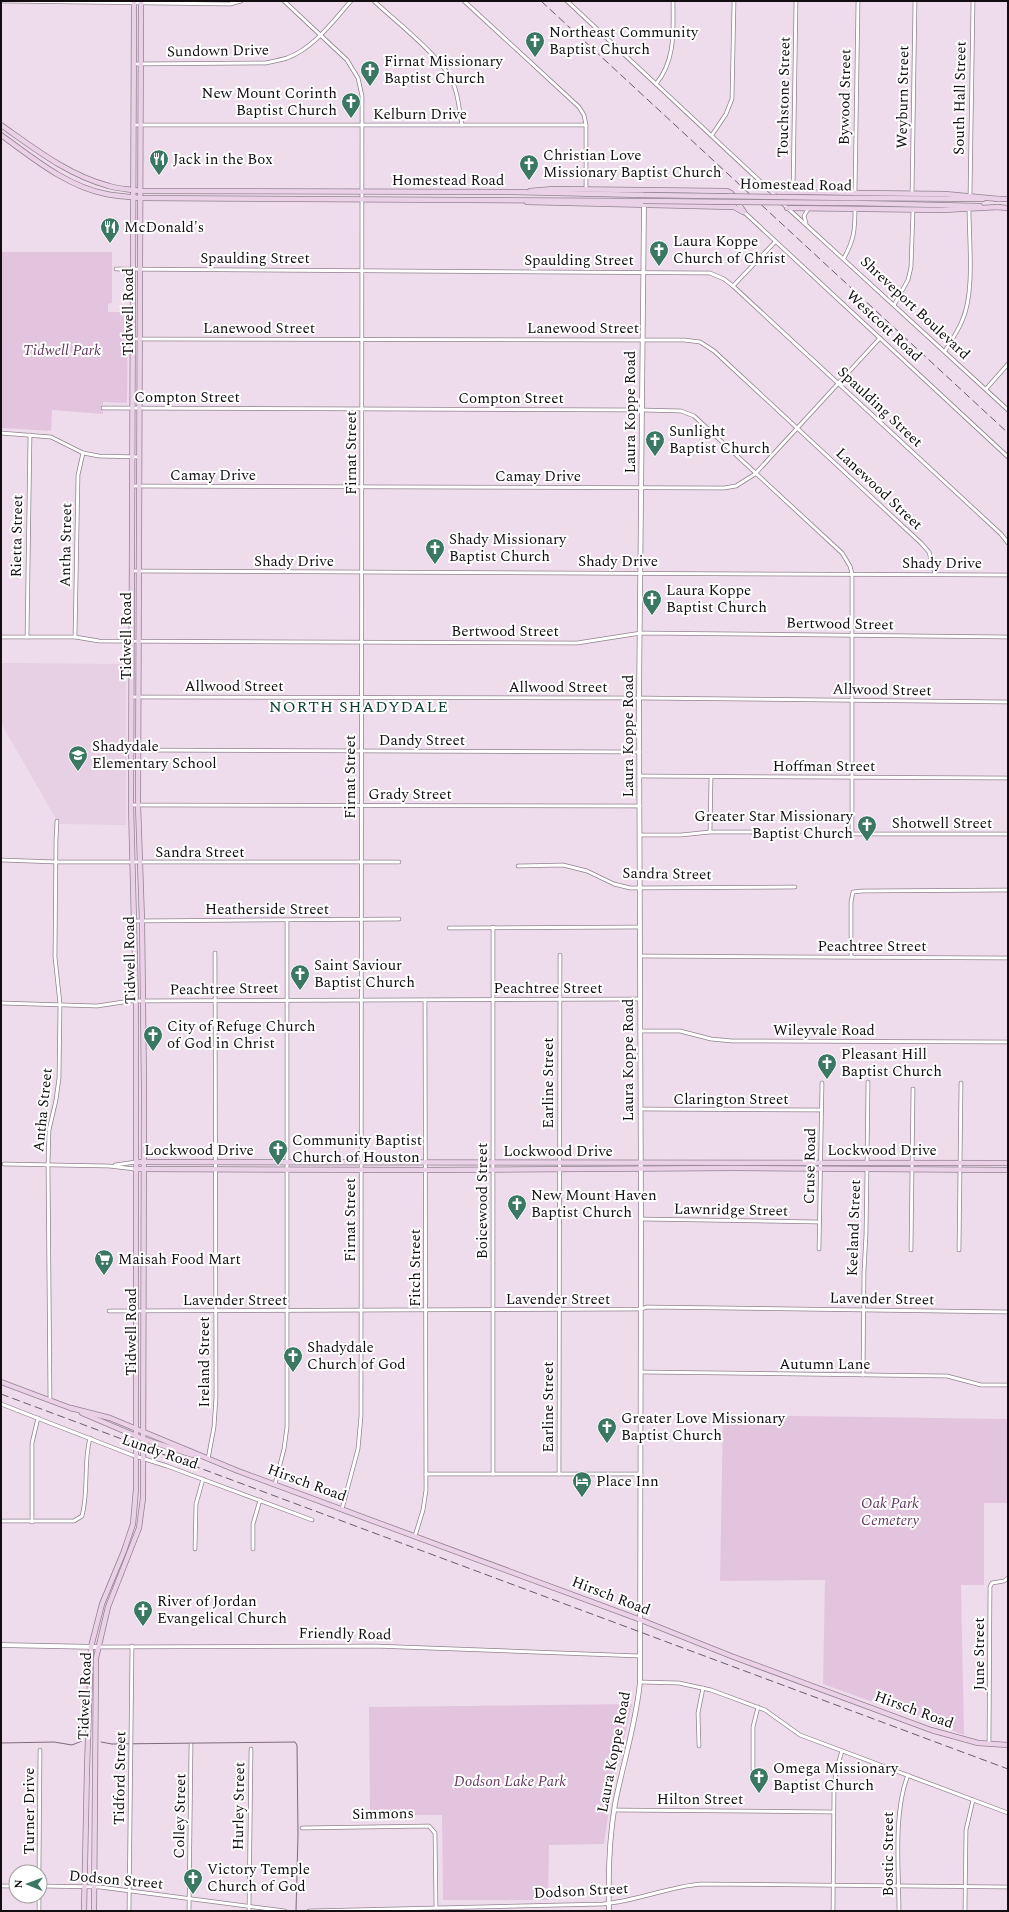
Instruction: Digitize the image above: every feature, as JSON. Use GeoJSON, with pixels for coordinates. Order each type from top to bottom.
{"type":"FeatureCollection","features":[{"type":"Feature","properties":{"kind":"main road","name":"Tidwell Road"},"geometry":{"type":"LineString","coordinates":[[84,1911],[85,1826],[91,1647],[102,1604],[112,1582],[133,1524],[137,1457],[135,1310],[136,1001],[131,805],[131,456],[133,339],[132,269],[134,2]]}},
{"type":"Feature","properties":{"kind":"main road","name":"Tidwell Road"},"geometry":{"type":"LineString","coordinates":[[94,1911],[96,1826],[95,1712],[98,1647],[108,1607],[134,1544],[139,1526],[143,1498],[144,1459],[142,1237],[144,1088],[142,921],[138,805],[140,339],[139,191],[141,2]]}},
{"type":"Feature","properties":{"kind":"main road","name":"Homestead Road"},"geometry":{"type":"LineString","coordinates":[[1,125],[24,142],[75,174],[109,186],[139,191],[512,192],[643,200]]}},
{"type":"Feature","properties":{"kind":"main road","name":"Homestead Road"},"geometry":{"type":"LineString","coordinates":[[1,136],[46,168],[72,182],[105,194],[133,198],[477,199],[508,201],[854,198],[1008,199]]}},
{"type":"Feature","properties":{"kind":"main road"},"geometry":{"type":"LineString","coordinates":[[20,149],[24,142]]}},
{"type":"Feature","properties":{"kind":"main road"},"geometry":{"type":"LineString","coordinates":[[512,192],[553,189],[727,191],[736,205],[744,212]]}},
{"type":"Feature","properties":{"kind":"main road"},"geometry":{"type":"LineString","coordinates":[[770,190],[854,198],[912,194],[970,195],[999,199]]}},
{"type":"Feature","properties":{"kind":"main road"},"geometry":{"type":"LineString","coordinates":[[197,191],[197,199]]}},
{"type":"Feature","properties":{"kind":"main road"},"geometry":{"type":"LineString","coordinates":[[256,191],[257,199]]}},
{"type":"Feature","properties":{"kind":"main road"},"geometry":{"type":"LineString","coordinates":[[429,192],[429,199]]}},
{"type":"Feature","properties":{"kind":"main road"},"geometry":{"type":"LineString","coordinates":[[477,199],[478,192]]}},
{"type":"Feature","properties":{"kind":"main road"},"geometry":{"type":"LineString","coordinates":[[776,197],[780,192]]}},
{"type":"Feature","properties":{"kind":"main road","name":"Homestead Road"},"geometry":{"type":"LineString","coordinates":[[854,198],[1008,208]]}},
{"type":"Feature","properties":{"kind":"main road"},"geometry":{"type":"LineString","coordinates":[[643,200],[736,205]]}},
{"type":"Feature","properties":{"kind":"main road"},"geometry":{"type":"LineString","coordinates":[[787,208],[913,210],[998,207]]}},
{"type":"Feature","properties":{"kind":"main road"},"geometry":{"type":"LineString","coordinates":[[136,1088],[144,1088]]}},
{"type":"Feature","properties":{"kind":"main road","name":"Lockwood Drive"},"geometry":{"type":"LineString","coordinates":[[136,1162],[1008,1163]]}},
{"type":"Feature","properties":{"kind":"main road","name":"Lockwood Drive"},"geometry":{"type":"LineString","coordinates":[[136,1169],[640,1170],[734,1168],[822,1170],[1008,1170]]}},
{"type":"Feature","properties":{"kind":"main road"},"geometry":{"type":"LineString","coordinates":[[136,1238],[142,1237]]}},
{"type":"Feature","properties":{"kind":"main road"},"geometry":{"type":"LineString","coordinates":[[136,1360],[143,1360]]}},
{"type":"Feature","properties":{"kind":"main road","name":"Hirsch Road"},"geometry":{"type":"LineString","coordinates":[[1,1382],[71,1408],[143,1439],[208,1459]]}},
{"type":"Feature","properties":{"kind":"main road","name":"Hirsch Road"},"geometry":{"type":"LineString","coordinates":[[71,1408],[110,1418],[208,1459],[641,1620],[729,1655],[931,1730],[960,1739],[989,1744],[1008,1745]]}},
{"type":"Feature","properties":{"kind":"main road"},"geometry":{"type":"LineString","coordinates":[[133,1524],[139,1526]]}},
{"type":"Feature","properties":{"kind":"main road"},"geometry":{"type":"LineString","coordinates":[[112,1582],[117,1584]]}},
{"type":"Feature","properties":{"kind":"main road"},"geometry":{"type":"LineString","coordinates":[[89,1712],[95,1712]]}},
{"type":"Feature","properties":{"kind":"main road"},"geometry":{"type":"LineString","coordinates":[[85,1826],[96,1826]]}},
{"type":"Feature","properties":{"kind":"street"},"geometry":{"type":"LineString","coordinates":[[1,1],[230,4],[241,1]]}},
{"type":"Feature","properties":{"kind":"street","name":"Firnat Street"},"geometry":{"type":"LineString","coordinates":[[284,1],[347,60],[358,78],[362,96],[361,1416],[358,1449],[342,1509]]}},
{"type":"Feature","properties":{"kind":"street","name":"Sundown Drive"},"geometry":{"type":"LineString","coordinates":[[134,64],[266,63],[287,58],[302,50],[320,35],[352,1]]}},
{"type":"Feature","properties":{"kind":"street"},"geometry":{"type":"LineString","coordinates":[[374,1],[448,72],[458,97],[462,125]]}},
{"type":"Feature","properties":{"kind":"street"},"geometry":{"type":"LineString","coordinates":[[464,1],[579,107],[584,115],[586,125],[586,189]]}},
{"type":"Feature","properties":{"kind":"street"},"geometry":{"type":"LineString","coordinates":[[656,84],[665,72],[670,59],[673,1]]}},
{"type":"Feature","properties":{"kind":"street"},"geometry":{"type":"LineString","coordinates":[[712,135],[726,114],[732,99],[734,1]]}},
{"type":"Feature","properties":{"kind":"street","name":"Touchstone Street"},"geometry":{"type":"LineString","coordinates":[[793,192],[796,1]]}},
{"type":"Feature","properties":{"kind":"street","name":"Bywood Street"},"geometry":{"type":"LineString","coordinates":[[854,198],[858,1]]}},
{"type":"Feature","properties":{"kind":"street","name":"Weyburn Street"},"geometry":{"type":"LineString","coordinates":[[912,194],[915,1]]}},
{"type":"Feature","properties":{"kind":"street","name":"South Hall Street"},"geometry":{"type":"LineString","coordinates":[[970,195],[972,1]]}},
{"type":"Feature","properties":{"kind":"street","name":"Shreveport Boulevard"},"geometry":{"type":"LineString","coordinates":[[568,2],[712,135],[787,208],[806,223],[1008,410]]}},
{"type":"Feature","properties":{"kind":"street","name":"Kelburn Drive"},"geometry":{"type":"LineString","coordinates":[[133,125],[586,125]]}},
{"type":"Feature","properties":{"kind":"street","name":"Laura Koppe Road"},"geometry":{"type":"LineString","coordinates":[[609,1911],[610,1852],[614,1810],[636,1717],[640,1682],[641,956],[639,698],[643,410],[643,200]]}},
{"type":"Feature","properties":{"kind":"street"},"geometry":{"type":"LineString","coordinates":[[806,223],[804,216],[805,212],[809,209]]}},
{"type":"Feature","properties":{"kind":"street"},"geometry":{"type":"LineString","coordinates":[[844,258],[852,243],[854,234],[855,209]]}},
{"type":"Feature","properties":{"kind":"street"},"geometry":{"type":"LineString","coordinates":[[945,351],[966,311],[969,285],[970,209]]}},
{"type":"Feature","properties":{"kind":"street"},"geometry":{"type":"LineString","coordinates":[[894,305],[908,280],[912,267],[913,210]]}},
{"type":"Feature","properties":{"kind":"street","name":"Westcott Road"},"geometry":{"type":"LineString","coordinates":[[744,212],[1008,457]]}},
{"type":"Feature","properties":{"kind":"street"},"geometry":{"type":"LineString","coordinates":[[733,286],[775,242]]}},
{"type":"Feature","properties":{"kind":"street","name":"Spaulding Street"},"geometry":{"type":"LineString","coordinates":[[116,269],[702,271],[717,275],[733,286],[839,383],[1001,534],[1008,543]]}},
{"type":"Feature","properties":{"kind":"street","name":"Lanewood Street"},"geometry":{"type":"LineString","coordinates":[[133,339],[362,338],[684,340],[700,342],[714,351],[921,543],[929,552],[935,574]]}},
{"type":"Feature","properties":{"kind":"street","name":"Camay Drive"},"geometry":{"type":"LineString","coordinates":[[132,486],[724,488],[736,486],[755,474],[880,338]]}},
{"type":"Feature","properties":{"kind":"street"},"geometry":{"type":"LineString","coordinates":[[986,389],[1008,364]]}},
{"type":"Feature","properties":{"kind":"street","name":"Compton Street"},"geometry":{"type":"LineString","coordinates":[[103,408],[681,411],[694,416],[842,553],[850,566],[852,574]]}},
{"type":"Feature","properties":{"kind":"street"},"geometry":{"type":"LineString","coordinates":[[1,433],[51,437],[82,453],[99,456],[139,456]]}},
{"type":"Feature","properties":{"kind":"street","name":"Rietta Street"},"geometry":{"type":"LineString","coordinates":[[27,637],[30,435]]}},
{"type":"Feature","properties":{"kind":"street","name":"Antha Street"},"geometry":{"type":"LineString","coordinates":[[76,637],[78,475],[82,453]]}},
{"type":"Feature","properties":{"kind":"street","name":"Shady Drive"},"geometry":{"type":"LineString","coordinates":[[131,571],[641,572],[1008,575]]}},
{"type":"Feature","properties":{"kind":"street"},"geometry":{"type":"LineString","coordinates":[[852,574],[852,777]]}},
{"type":"Feature","properties":{"kind":"street","name":"Bertwood Street"},"geometry":{"type":"LineString","coordinates":[[1,636],[76,637],[99,641],[362,642],[577,642],[641,633],[1008,637]]}},
{"type":"Feature","properties":{"kind":"street","name":"Allwood Street"},"geometry":{"type":"LineString","coordinates":[[131,697],[639,698],[1008,702]]}},
{"type":"Feature","properties":{"kind":"street","name":"Dandy Street"},"geometry":{"type":"LineString","coordinates":[[131,750],[640,752]]}},
{"type":"Feature","properties":{"kind":"street","name":"Hoffman Street"},"geometry":{"type":"LineString","coordinates":[[640,776],[1008,778]]}},
{"type":"Feature","properties":{"kind":"street"},"geometry":{"type":"LineString","coordinates":[[710,832],[711,777]]}},
{"type":"Feature","properties":{"kind":"street","name":"Shotwell Street"},"geometry":{"type":"LineString","coordinates":[[852,777],[852,834],[1008,834]]}},
{"type":"Feature","properties":{"kind":"street","name":"Grady Street"},"geometry":{"type":"LineString","coordinates":[[131,805],[640,806]]}},
{"type":"Feature","properties":{"kind":"street","name":"Antha Street"},"geometry":{"type":"LineString","coordinates":[[50,1400],[48,1164],[49,1130],[56,1100],[59,1078],[60,1004],[55,957],[57,821]]}},
{"type":"Feature","properties":{"kind":"street"},"geometry":{"type":"LineString","coordinates":[[640,835],[681,836],[710,832],[799,832]]}},
{"type":"Feature","properties":{"kind":"street","name":"Sandra Street"},"geometry":{"type":"LineString","coordinates":[[1,860],[133,863],[399,862]]}},
{"type":"Feature","properties":{"kind":"street","name":"Sandra Street"},"geometry":{"type":"LineString","coordinates":[[518,866],[563,864],[587,871],[614,884],[630,888],[640,886],[795,887]]}},
{"type":"Feature","properties":{"kind":"street"},"geometry":{"type":"LineString","coordinates":[[851,957],[851,902],[853,892],[1008,890]]}},
{"type":"Feature","properties":{"kind":"street","name":"Heatherside Street"},"geometry":{"type":"LineString","coordinates":[[135,921],[399,919]]}},
{"type":"Feature","properties":{"kind":"street"},"geometry":{"type":"LineString","coordinates":[[275,1484],[284,1449],[287,1427],[287,920]]}},
{"type":"Feature","properties":{"kind":"street","name":"Boicewood Street"},"geometry":{"type":"LineString","coordinates":[[493,927],[493,1474]]}},
{"type":"Feature","properties":{"kind":"street"},"geometry":{"type":"LineString","coordinates":[[449,928],[640,927]]}},
{"type":"Feature","properties":{"kind":"street","name":"Ireland Street"},"geometry":{"type":"LineString","coordinates":[[208,1459],[214,1427],[216,1397],[215,953]]}},
{"type":"Feature","properties":{"kind":"street","name":"Earline Street"},"geometry":{"type":"LineString","coordinates":[[559,1474],[560,955]]}},
{"type":"Feature","properties":{"kind":"street","name":"Peachtree Street"},"geometry":{"type":"LineString","coordinates":[[641,956],[1008,958]]}},
{"type":"Feature","properties":{"kind":"street","name":"Peachtree Street"},"geometry":{"type":"LineString","coordinates":[[1,1003],[97,1006],[136,1001],[640,999]]}},
{"type":"Feature","properties":{"kind":"street","name":"Fitch Street"},"geometry":{"type":"LineString","coordinates":[[415,1536],[423,1510],[426,1474],[425,1000]]}},
{"type":"Feature","properties":{"kind":"street","name":"Wileyvale Road"},"geometry":{"type":"LineString","coordinates":[[640,1031],[680,1031],[711,1039],[732,1041],[1008,1042]]}},
{"type":"Feature","properties":{"kind":"street","name":"Keeland Street"},"geometry":{"type":"LineString","coordinates":[[863,1375],[868,1082]]}},
{"type":"Feature","properties":{"kind":"street","name":"Cruse Road"},"geometry":{"type":"LineString","coordinates":[[819,1249],[822,1170],[822,1083]]}},
{"type":"Feature","properties":{"kind":"street"},"geometry":{"type":"LineString","coordinates":[[959,1250],[961,1083]]}},
{"type":"Feature","properties":{"kind":"street"},"geometry":{"type":"LineString","coordinates":[[910,1250],[913,1089]]}},
{"type":"Feature","properties":{"kind":"street","name":"Clarington Street"},"geometry":{"type":"LineString","coordinates":[[641,1109],[821,1110]]}},
{"type":"Feature","properties":{"kind":"street","name":"Lockwood Drive"},"geometry":{"type":"LineString","coordinates":[[109,1166],[136,1162]]}},
{"type":"Feature","properties":{"kind":"street","name":"Lockwood Drive"},"geometry":{"type":"LineString","coordinates":[[4,1164],[109,1166],[136,1169]]}},
{"type":"Feature","properties":{"kind":"street","name":"Lawnridge Street"},"geometry":{"type":"LineString","coordinates":[[641,1219],[820,1222]]}},
{"type":"Feature","properties":{"kind":"street","name":"Lavender Street"},"geometry":{"type":"LineString","coordinates":[[109,1311],[641,1309],[647,1307],[1008,1312]]}},
{"type":"Feature","properties":{"kind":"street","name":"Autumn Lane"},"geometry":{"type":"LineString","coordinates":[[641,1372],[947,1376],[981,1385],[1008,1385]]}},
{"type":"Feature","properties":{"kind":"street","name":"Lundy Road"},"geometry":{"type":"LineString","coordinates":[[1,1404],[137,1457],[203,1479],[312,1520]]}},
{"type":"Feature","properties":{"kind":"street"},"geometry":{"type":"LineString","coordinates":[[32,1522],[32,1443],[38,1418]]}},
{"type":"Feature","properties":{"kind":"street"},"geometry":{"type":"LineString","coordinates":[[1,1521],[74,1521],[82,1516],[84,1510],[86,1457],[90,1438]]}},
{"type":"Feature","properties":{"kind":"street"},"geometry":{"type":"LineString","coordinates":[[426,1474],[641,1474]]}},
{"type":"Feature","properties":{"kind":"street"},"geometry":{"type":"LineString","coordinates":[[195,1549],[196,1504],[203,1479]]}},
{"type":"Feature","properties":{"kind":"street"},"geometry":{"type":"LineString","coordinates":[[253,1549],[253,1524],[260,1500]]}},
{"type":"Feature","properties":{"kind":"street","name":"June Street"},"geometry":{"type":"LineString","coordinates":[[989,1744],[990,1587],[992,1583],[1004,1581],[1008,1578]]}},
{"type":"Feature","properties":{"kind":"street","name":"Friendly Road"},"geometry":{"type":"LineString","coordinates":[[1,1645],[91,1647],[374,1646],[640,1656]]}},
{"type":"Feature","properties":{"kind":"street","name":"Tidford Street"},"geometry":{"type":"LineString","coordinates":[[129,1911],[132,1646]]}},
{"type":"Feature","properties":{"kind":"street"},"geometry":{"type":"LineString","coordinates":[[640,1682],[679,1683],[703,1688],[758,1707],[778,1717],[800,1735],[1008,1813]]}},
{"type":"Feature","properties":{"kind":"street"},"geometry":{"type":"LineString","coordinates":[[699,1746],[698,1713],[703,1688]]}},
{"type":"Feature","properties":{"kind":"street"},"geometry":{"type":"LineString","coordinates":[[752,1769],[752,1727],[758,1707]]}},
{"type":"Feature","properties":{"kind":"street","name":"Colley Street"},"geometry":{"type":"LineString","coordinates":[[189,1911],[192,1745]]}},
{"type":"Feature","properties":{"kind":"street","name":"Hurley Street"},"geometry":{"type":"LineString","coordinates":[[249,1909],[251,1749]]}},
{"type":"Feature","properties":{"kind":"street","name":"Turner Drive"},"geometry":{"type":"LineString","coordinates":[[39,1864],[40,1750]]}},
{"type":"Feature","properties":{"kind":"street"},"geometry":{"type":"LineString","coordinates":[[833,1911],[833,1812],[835,1778],[842,1751]]}},
{"type":"Feature","properties":{"kind":"street","name":"Bostic Street"},"geometry":{"type":"LineString","coordinates":[[899,1911],[899,1808],[903,1788],[908,1775]]}},
{"type":"Feature","properties":{"kind":"street"},"geometry":{"type":"LineString","coordinates":[[964,1911],[966,1830],[973,1800]]}},
{"type":"Feature","properties":{"kind":"street","name":"Hilton Street"},"geometry":{"type":"LineString","coordinates":[[614,1810],[833,1812]]}},
{"type":"Feature","properties":{"kind":"street","name":"Simmons"},"geometry":{"type":"LineString","coordinates":[[302,1828],[429,1826],[435,1833],[436,1907]]}},
{"type":"Feature","properties":{"kind":"street","name":"Dodson Street"},"geometry":{"type":"LineString","coordinates":[[310,1911],[609,1904],[633,1900],[671,1889],[693,1885],[1008,1887]]}},
{"type":"Feature","properties":{"kind":"street","name":"Dodson Street"},"geometry":{"type":"LineString","coordinates":[[48,1886],[94,1887],[190,1899],[249,1909],[285,1911]]}},
{"type":"Feature","properties":{"kind":"shaded area","name":"Shadydale Elementary School"},"geometry":{"type":"Polygon","coordinates":[[[1,663],[126,664],[126,825],[59,824],[1,723],[1,663]]]}},
{"type":"Feature","properties":{"kind":"green space","name":"Tidwell Park"},"geometry":{"type":"Polygon","coordinates":[[[1,252],[112,252],[112,303],[108,304],[108,312],[128,312],[127,403],[103,402],[103,414],[52,410],[51,431],[1,428],[1,252]]]}},
{"type":"Feature","properties":{"kind":"green space","name":"Oak Park Cemetery"},"geometry":{"type":"Polygon","coordinates":[[[723,1415],[1008,1419],[1008,1503],[984,1503],[984,1585],[961,1585],[964,1735],[823,1684],[825,1580],[720,1581],[723,1415]]]}},
{"type":"Feature","properties":{"kind":"green space","name":"Dodson Lake Park"},"geometry":{"type":"Polygon","coordinates":[[[632,1704],[610,1802],[604,1844],[549,1845],[548,1900],[443,1900],[442,1815],[370,1815],[369,1707],[632,1704]]]}},
{"type":"Feature","properties":{"kind":"waterway"},"geometry":{"type":"LineString","coordinates":[[1,1743],[54,1742],[72,1745],[82,1741]]}},
{"type":"Feature","properties":{"kind":"waterway"},"geometry":{"type":"LineString","coordinates":[[101,1742],[112,1744],[295,1742],[297,1745],[298,1835],[296,1911]]}},
{"type":"Feature","properties":{"kind":"railway"},"geometry":{"type":"LineString","coordinates":[[541,1],[1008,433]]}},
{"type":"Feature","properties":{"kind":"railway"},"geometry":{"type":"LineString","coordinates":[[1,1394],[1008,1769]]}},
{"type":"Feature","properties":{"kind":"place","name":"Northeast Community Baptist Church"},"geometry":{"type":"Point","coordinates":[535,58]}},
{"type":"Feature","properties":{"kind":"place","name":"Firnat Missionary Baptist Church"},"geometry":{"type":"Point","coordinates":[370,87]}},
{"type":"Feature","properties":{"kind":"place","name":"New Mount Corinth Baptist Church"},"geometry":{"type":"Point","coordinates":[351,119]}},
{"type":"Feature","properties":{"kind":"place","name":"Jack in the Box"},"geometry":{"type":"Point","coordinates":[159,176]}},
{"type":"Feature","properties":{"kind":"place","name":"Christian Love Missionary Baptist Church"},"geometry":{"type":"Point","coordinates":[529,181]}},
{"type":"Feature","properties":{"kind":"place","name":"McDonald's"},"geometry":{"type":"Point","coordinates":[110,244]}},
{"type":"Feature","properties":{"kind":"place","name":"Laura Koppe Church of Christ"},"geometry":{"type":"Point","coordinates":[659,267]}},
{"type":"Feature","properties":{"kind":"place","name":"Sunlight Baptist Church"},"geometry":{"type":"Point","coordinates":[655,457]}},
{"type":"Feature","properties":{"kind":"place","name":"Shady Missionary Baptist Church"},"geometry":{"type":"Point","coordinates":[435,565]}},
{"type":"Feature","properties":{"kind":"place","name":"Laura Koppe Baptist Church"},"geometry":{"type":"Point","coordinates":[652,616]}},
{"type":"Feature","properties":{"kind":"place","name":"Shadydale Elementary School"},"geometry":{"type":"Point","coordinates":[78,772]}},
{"type":"Feature","properties":{"kind":"place","name":"Greater Star Missionary Baptist Church"},"geometry":{"type":"Point","coordinates":[867,842]}},
{"type":"Feature","properties":{"kind":"place","name":"Saint Saviour Baptist Church"},"geometry":{"type":"Point","coordinates":[300,991]}},
{"type":"Feature","properties":{"kind":"place","name":"City of Refuge Church of God in Christ"},"geometry":{"type":"Point","coordinates":[153,1052]}},
{"type":"Feature","properties":{"kind":"place","name":"Pleasant Hill Baptist Church"},"geometry":{"type":"Point","coordinates":[827,1080]}},
{"type":"Feature","properties":{"kind":"place","name":"Community Baptist Church of Houston"},"geometry":{"type":"Point","coordinates":[278,1166]}},
{"type":"Feature","properties":{"kind":"place","name":"New Mount Haven Baptist Church"},"geometry":{"type":"Point","coordinates":[517,1221]}},
{"type":"Feature","properties":{"kind":"place","name":"Maisah Food Mart"},"geometry":{"type":"Point","coordinates":[104,1276]}},
{"type":"Feature","properties":{"kind":"place","name":"Shadydale Church of God"},"geometry":{"type":"Point","coordinates":[293,1373]}},
{"type":"Feature","properties":{"kind":"place","name":"Greater Love Missionary Baptist Church"},"geometry":{"type":"Point","coordinates":[607,1444]}},
{"type":"Feature","properties":{"kind":"place","name":"Place Inn"},"geometry":{"type":"Point","coordinates":[582,1498]}},
{"type":"Feature","properties":{"kind":"place","name":"River of Jordan Evangelical Church"},"geometry":{"type":"Point","coordinates":[143,1627]}},
{"type":"Feature","properties":{"kind":"place","name":"Omega Missionary Baptist Church"},"geometry":{"type":"Point","coordinates":[759,1794]}},
{"type":"Feature","properties":{"kind":"place","name":"Victory Temple Church of God"},"geometry":{"type":"Point","coordinates":[193,1895]}},
{"type":"Feature","properties":{"kind":"district","name":"NORTH SHADYDALE"},"geometry":{"type":"Point","coordinates":[359,707]}}]}
